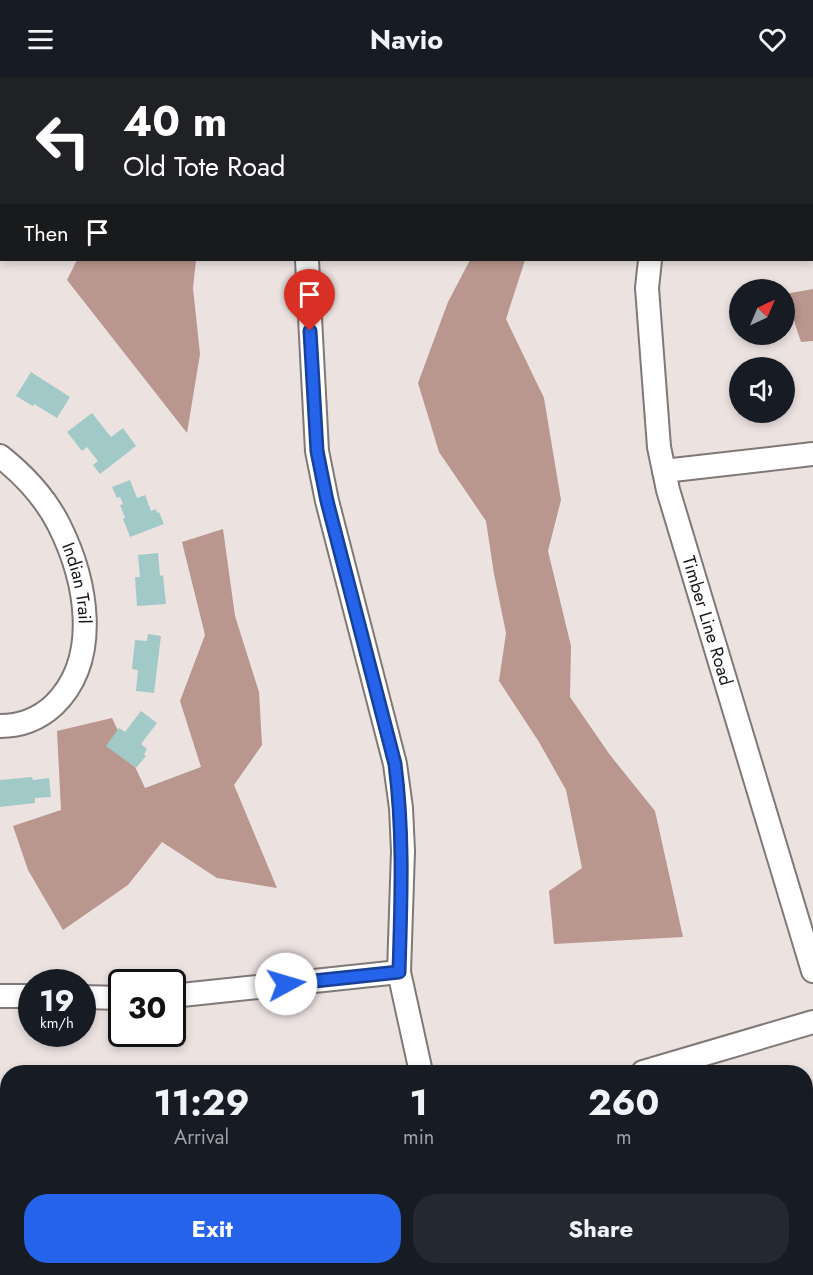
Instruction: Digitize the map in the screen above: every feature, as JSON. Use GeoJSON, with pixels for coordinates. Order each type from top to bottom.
{"type":"FeatureCollection","features":[{"type":"Feature","properties":{"kind":"street"},"geometry":{"type":"LineString","coordinates":[[306,261],[317,451],[327,501],[397,775],[403,851],[399,972],[419,1065]]}},
{"type":"Feature","properties":{"kind":"street","name":"Timber Line Road"},"geometry":{"type":"LineString","coordinates":[[650,261],[648,300],[659,447],[664,471],[813,971]]}},
{"type":"Feature","properties":{"kind":"street"},"geometry":{"type":"LineString","coordinates":[[664,471],[813,454]]}},
{"type":"Feature","properties":{"kind":"street","name":"Indian Trail"},"geometry":{"type":"LineString","coordinates":[[0,456],[33,486],[58,523],[68,543],[81,586],[85,630],[83,654],[73,680],[62,698],[46,712],[26,723],[0,726]]}},
{"type":"Feature","properties":{"kind":"street"},"geometry":{"type":"LineString","coordinates":[[186,995],[399,972]]}},
{"type":"Feature","properties":{"kind":"street"},"geometry":{"type":"LineString","coordinates":[[0,996],[18,996]]}},
{"type":"Feature","properties":{"kind":"street"},"geometry":{"type":"LineString","coordinates":[[667,1065],[813,1022]]}},
{"type":"Feature","properties":{"kind":"shaded area"},"geometry":{"type":"Polygon","coordinates":[[[76,261],[196,261],[193,288],[200,354],[187,433],[67,280],[76,261]]]}},
{"type":"Feature","properties":{"kind":"shaded area"},"geometry":{"type":"Polygon","coordinates":[[[469,261],[525,261],[506,319],[544,398],[561,500],[548,551],[571,646],[570,697],[610,755],[655,811],[683,937],[554,944],[549,891],[582,868],[566,790],[539,742],[499,681],[506,633],[486,521],[439,452],[418,383],[448,302],[469,261]]]}},
{"type":"Feature","properties":{"kind":"shaded area"},"geometry":{"type":"Polygon","coordinates":[[[813,289],[813,341],[801,342],[795,324],[795,292],[813,289]]]}},
{"type":"Feature","properties":{"kind":"shaded area"},"geometry":{"type":"Polygon","coordinates":[[[223,529],[235,616],[259,692],[262,745],[234,785],[277,888],[217,878],[162,842],[128,885],[63,930],[28,870],[13,826],[61,810],[57,731],[112,718],[145,788],[201,767],[180,701],[205,635],[182,542],[223,529]]]}},
{"type":"Feature","properties":{"kind":"building"},"geometry":{"type":"Polygon","coordinates":[[[31,372],[70,397],[57,418],[16,396],[31,372]]]}},
{"type":"Feature","properties":{"kind":"building"},"geometry":{"type":"Polygon","coordinates":[[[92,413],[111,437],[123,428],[136,446],[100,474],[93,465],[98,461],[87,447],[82,451],[67,432],[92,413]]]}},
{"type":"Feature","properties":{"kind":"building"},"geometry":{"type":"Polygon","coordinates":[[[130,480],[137,498],[145,495],[151,511],[156,509],[157,513],[159,512],[164,524],[130,537],[120,505],[123,504],[112,487],[130,480]]]}},
{"type":"Feature","properties":{"kind":"building"},"geometry":{"type":"Polygon","coordinates":[[[158,553],[166,604],[137,606],[135,577],[140,577],[138,555],[158,553]]]}},
{"type":"Feature","properties":{"kind":"building"},"geometry":{"type":"Polygon","coordinates":[[[148,634],[161,636],[154,693],[136,691],[138,670],[132,669],[135,640],[147,641],[148,634]]]}},
{"type":"Feature","properties":{"kind":"building"},"geometry":{"type":"Polygon","coordinates":[[[141,711],[157,723],[141,744],[147,749],[144,754],[146,756],[136,768],[106,746],[119,728],[125,732],[141,711]]]}},
{"type":"Feature","properties":{"kind":"building"},"geometry":{"type":"Polygon","coordinates":[[[32,777],[33,780],[49,778],[51,797],[35,798],[35,803],[0,807],[0,780],[32,777]]]}},
{"type":"Feature","properties":{"kind":"route"},"geometry":{"type":"LineString","coordinates":[[286,984],[399,972],[403,851],[401,808],[395,764],[327,501],[317,451],[310,331]]}}]}
